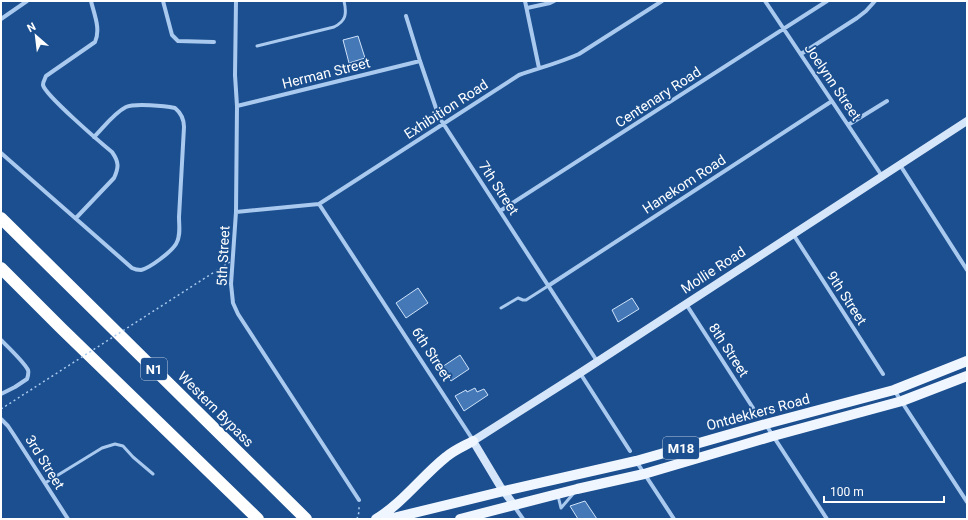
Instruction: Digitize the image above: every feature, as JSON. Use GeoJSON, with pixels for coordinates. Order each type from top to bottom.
{"type":"FeatureCollection","features":[{"type":"Feature","properties":{"kind":"highway","name":"Western Bypass"},"geometry":{"type":"LineString","coordinates":[[1,218],[306,519]]}},
{"type":"Feature","properties":{"kind":"highway","name":"N1"},"geometry":{"type":"LineString","coordinates":[[1,268],[258,519]]}},
{"type":"Feature","properties":{"kind":"main road","name":"Mollie Road"},"geometry":{"type":"LineString","coordinates":[[473,441],[967,121]]}},
{"type":"Feature","properties":{"kind":"main road","name":"Ontdekkers Road"},"geometry":{"type":"LineString","coordinates":[[390,519],[636,460],[894,390],[967,361]]}},
{"type":"Feature","properties":{"kind":"main road","name":"Ontdekkers Road"},"geometry":{"type":"LineString","coordinates":[[460,519],[577,489],[644,474],[773,436],[902,401],[967,376]]}},
{"type":"Feature","properties":{"kind":"main road","name":"6th Street"},"geometry":{"type":"LineString","coordinates":[[473,441],[514,505]]}},
{"type":"Feature","properties":{"kind":"main road"},"geometry":{"type":"LineString","coordinates":[[376,519],[394,506],[446,457],[455,450],[473,441]]}},
{"type":"Feature","properties":{"kind":"street"},"geometry":{"type":"LineString","coordinates":[[1,19],[27,1]]}},
{"type":"Feature","properties":{"kind":"street"},"geometry":{"type":"LineString","coordinates":[[76,218],[114,178],[118,170],[118,163],[112,152],[50,95],[45,90],[43,85],[46,76],[95,42],[97,37],[97,27],[91,1]]}},
{"type":"Feature","properties":{"kind":"street"},"geometry":{"type":"LineString","coordinates":[[163,1],[172,35],[176,40],[214,42]]}},
{"type":"Feature","properties":{"kind":"street","name":"5th Street"},"geometry":{"type":"LineString","coordinates":[[236,1],[236,212],[231,292],[233,303],[238,314],[359,500]]}},
{"type":"Feature","properties":{"kind":"street"},"geometry":{"type":"LineString","coordinates":[[525,1],[539,68]]}},
{"type":"Feature","properties":{"kind":"street"},"geometry":{"type":"LineString","coordinates":[[527,8],[554,1]]}},
{"type":"Feature","properties":{"kind":"street","name":"Exhibition Road"},"geometry":{"type":"LineString","coordinates":[[236,212],[318,204],[519,75],[567,60],[579,54],[662,1]]}},
{"type":"Feature","properties":{"kind":"street","name":"Joelynn Street"},"geometry":{"type":"LineString","coordinates":[[765,1],[882,176]]}},
{"type":"Feature","properties":{"kind":"street","name":"Centenary Road"},"geometry":{"type":"LineString","coordinates":[[500,211],[827,1]]}},
{"type":"Feature","properties":{"kind":"street"},"geometry":{"type":"LineString","coordinates":[[801,54],[857,18],[875,1]]}},
{"type":"Feature","properties":{"kind":"street","name":"7th Street"},"geometry":{"type":"LineString","coordinates":[[406,16],[439,117],[597,361]]}},
{"type":"Feature","properties":{"kind":"street","name":"Herman Street"},"geometry":{"type":"LineString","coordinates":[[237,106],[420,61]]}},
{"type":"Feature","properties":{"kind":"street","name":"Hanekom Road"},"geometry":{"type":"LineString","coordinates":[[548,286],[832,101]]}},
{"type":"Feature","properties":{"kind":"street"},"geometry":{"type":"LineString","coordinates":[[848,125],[887,101]]}},
{"type":"Feature","properties":{"kind":"street"},"geometry":{"type":"LineString","coordinates":[[1,153],[132,268],[141,270],[157,261],[172,249],[176,244],[180,232],[179,217],[184,120],[179,111],[175,108],[166,106],[132,105],[115,115],[94,136]]}},
{"type":"Feature","properties":{"kind":"street"},"geometry":{"type":"LineString","coordinates":[[899,165],[967,270]]}},
{"type":"Feature","properties":{"kind":"street","name":"6th Street"},"geometry":{"type":"LineString","coordinates":[[318,204],[473,441]]}},
{"type":"Feature","properties":{"kind":"street","name":"9th Street"},"geometry":{"type":"LineString","coordinates":[[792,234],[883,374]]}},
{"type":"Feature","properties":{"kind":"street","name":"8th Street"},"geometry":{"type":"LineString","coordinates":[[686,304],[753,408]]}},
{"type":"Feature","properties":{"kind":"street"},"geometry":{"type":"LineString","coordinates":[[1,340],[22,362],[28,372],[26,379],[15,387],[1,394]]}},
{"type":"Feature","properties":{"kind":"street"},"geometry":{"type":"LineString","coordinates":[[580,373],[630,451]]}},
{"type":"Feature","properties":{"kind":"street"},"geometry":{"type":"LineString","coordinates":[[894,390],[967,502]]}},
{"type":"Feature","properties":{"kind":"street","name":"3rd Street"},"geometry":{"type":"LineString","coordinates":[[1,419],[8,426],[68,519]]}},
{"type":"Feature","properties":{"kind":"street"},"geometry":{"type":"LineString","coordinates":[[766,424],[827,519]]}},
{"type":"Feature","properties":{"kind":"street"},"geometry":{"type":"LineString","coordinates":[[636,460],[674,519]]}},
{"type":"Feature","properties":{"kind":"street","name":"6th Street"},"geometry":{"type":"LineString","coordinates":[[514,505],[523,519]]}},
{"type":"Feature","properties":{"kind":"lane"},"geometry":{"type":"LineString","coordinates":[[257,46],[334,27],[340,24],[344,18],[344,1]]}},
{"type":"Feature","properties":{"kind":"lane"},"geometry":{"type":"LineString","coordinates":[[501,308],[518,298],[526,300],[548,286]]}},
{"type":"Feature","properties":{"kind":"lane"},"geometry":{"type":"LineString","coordinates":[[45,483],[102,448],[115,444],[123,446],[132,457],[153,474]]}},
{"type":"Feature","properties":{"kind":"path"},"geometry":{"type":"LineString","coordinates":[[1,409],[233,260]]}},
{"type":"Feature","properties":{"kind":"path"},"geometry":{"type":"LineString","coordinates":[[357,519],[359,512],[359,500]]}},
{"type":"Feature","properties":{"kind":"building"},"geometry":{"type":"Polygon","coordinates":[[[358,36],[365,58],[349,63],[343,40],[358,36]]]}},
{"type":"Feature","properties":{"kind":"building"},"geometry":{"type":"Polygon","coordinates":[[[418,288],[428,303],[406,318],[396,303],[418,288]]]}},
{"type":"Feature","properties":{"kind":"building"},"geometry":{"type":"Polygon","coordinates":[[[632,298],[639,309],[618,322],[612,310],[632,298]]]}},
{"type":"Feature","properties":{"kind":"building"},"geometry":{"type":"Polygon","coordinates":[[[460,355],[469,369],[451,381],[442,367],[460,355]]]}},
{"type":"Feature","properties":{"kind":"building"},"geometry":{"type":"Polygon","coordinates":[[[475,388],[477,392],[484,389],[488,395],[464,411],[455,396],[466,390],[467,392],[475,388]]]}},
{"type":"Feature","properties":{"kind":"building"},"geometry":{"type":"Polygon","coordinates":[[[585,501],[597,519],[578,519],[570,506],[585,501]]]}}]}
